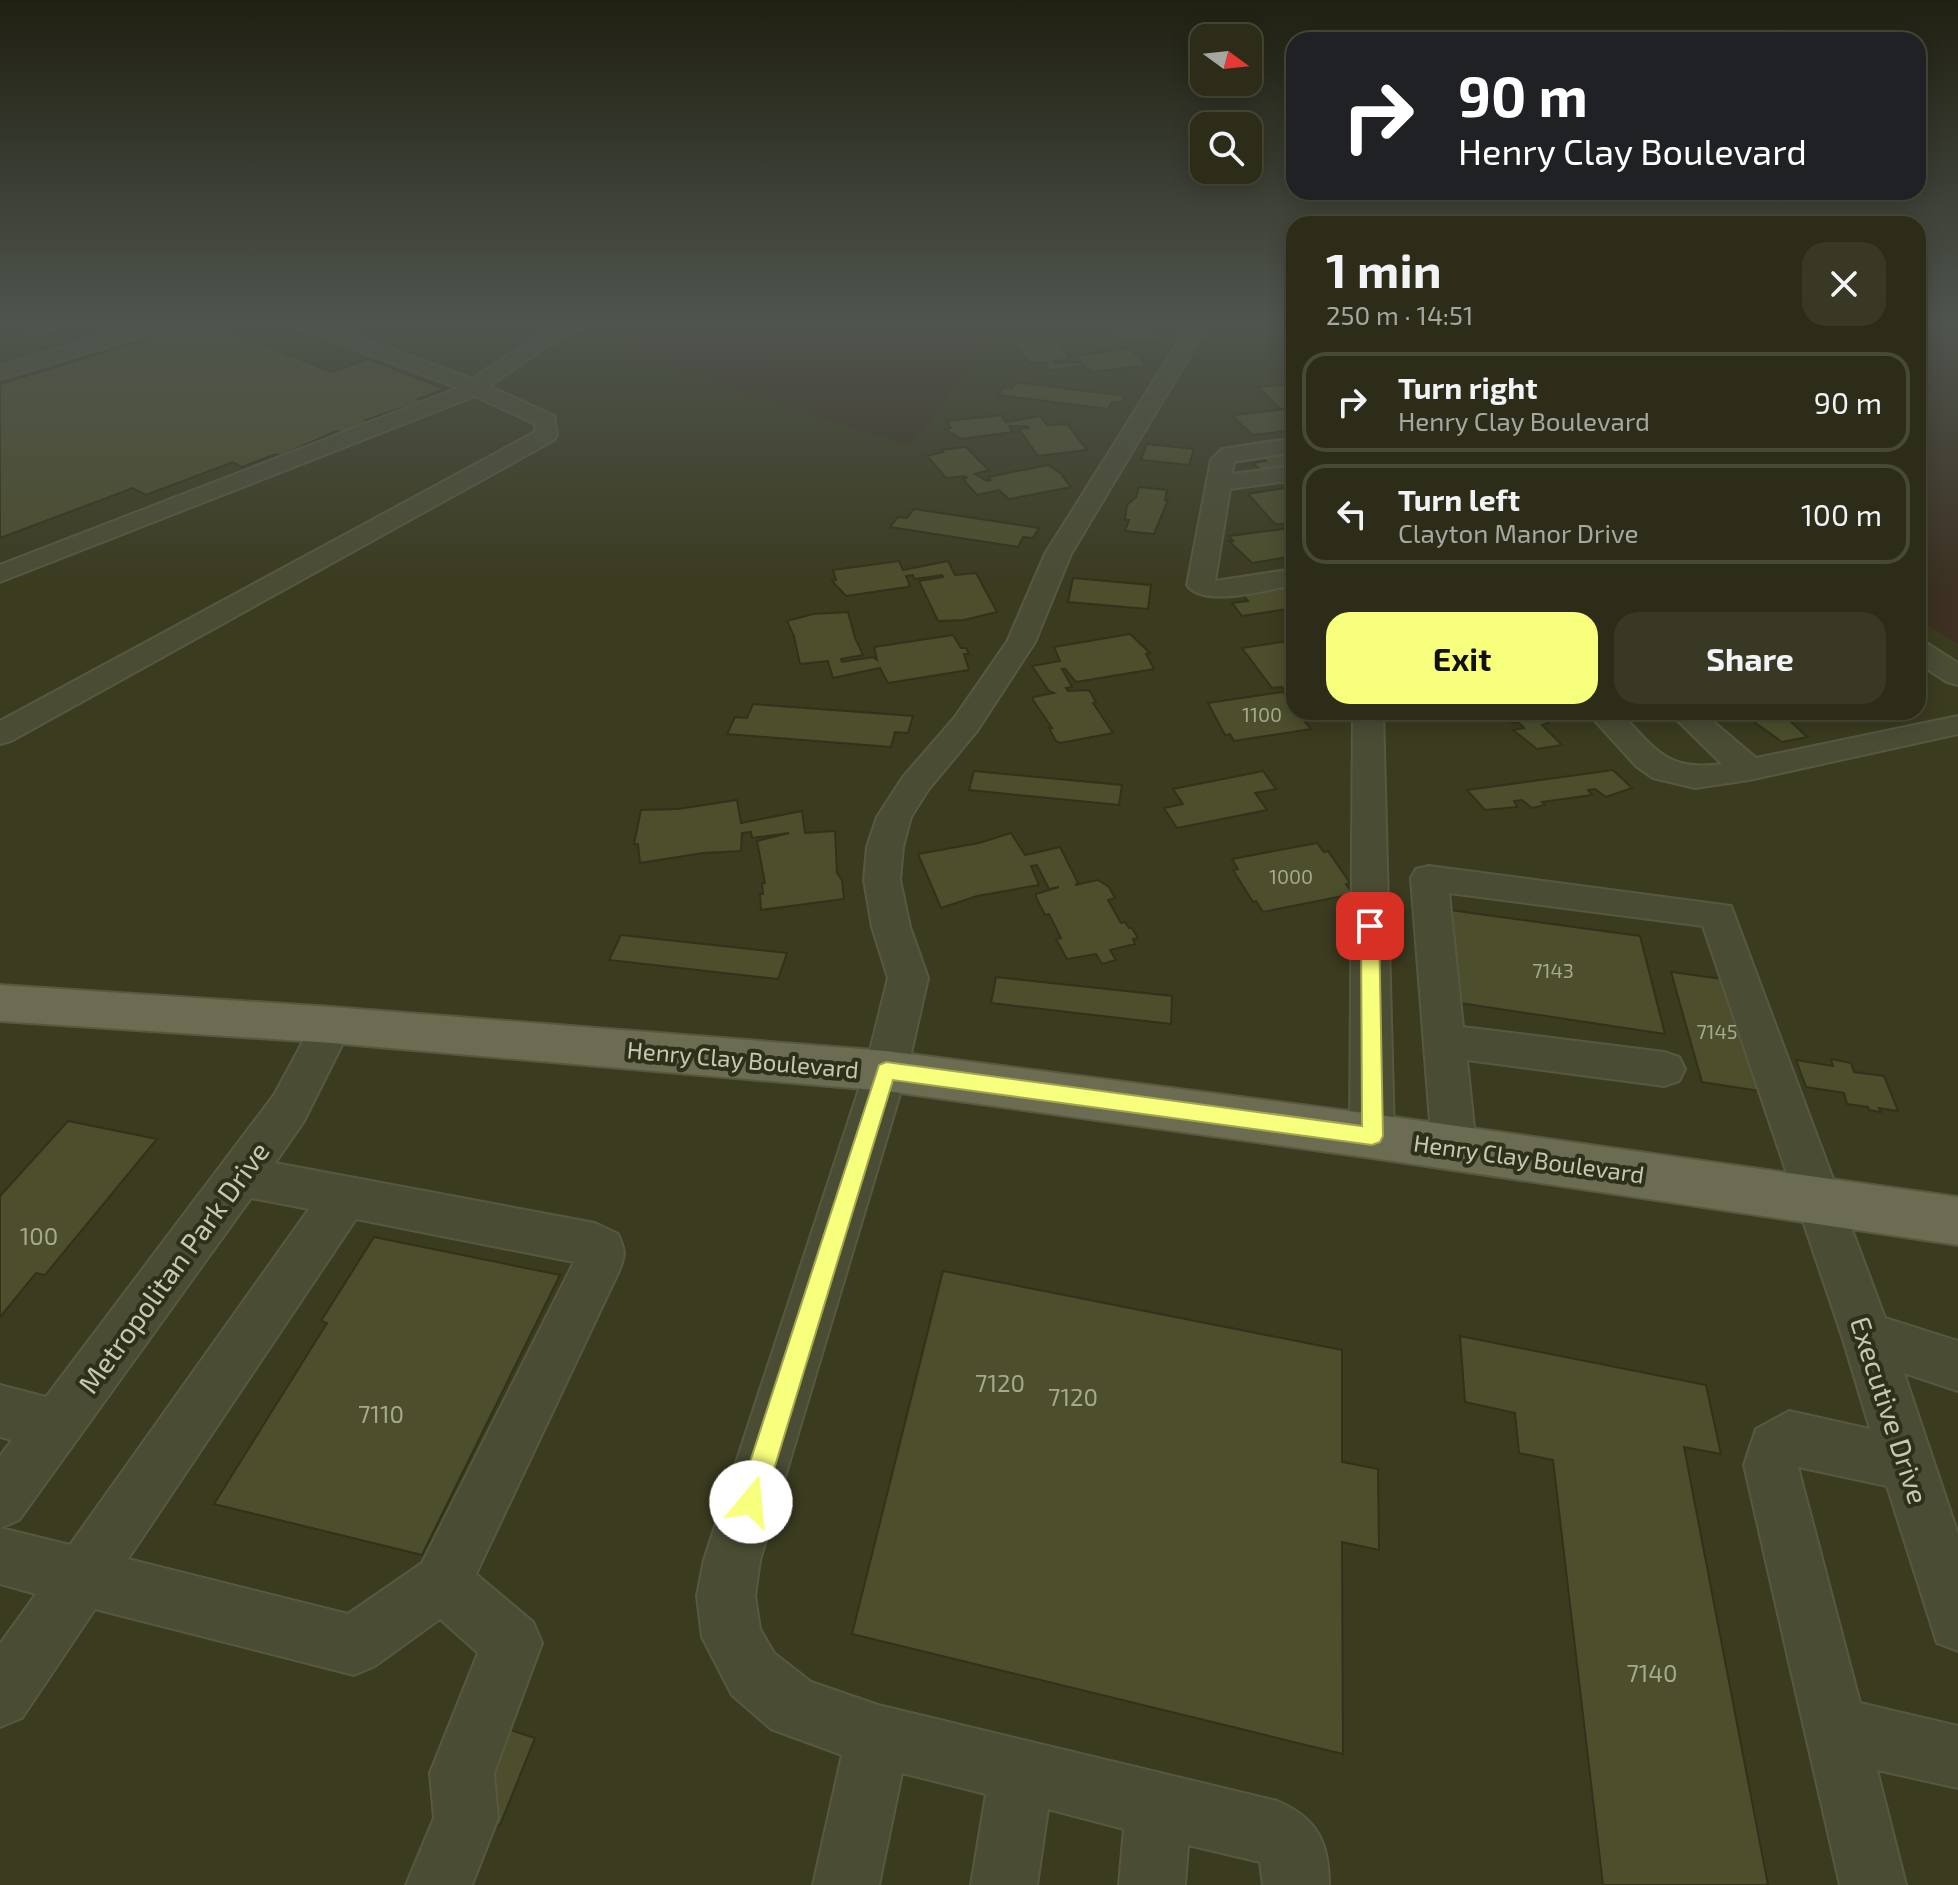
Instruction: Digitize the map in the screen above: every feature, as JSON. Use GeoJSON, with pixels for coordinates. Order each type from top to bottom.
{"type":"FeatureCollection","features":[{"type":"Feature","properties":{"kind":"main road","name":"Henry Clay Boulevard"},"geometry":{"type":"LineString","coordinates":[[0,1003],[332,1025],[886,1071],[1454,1147],[1958,1221]]}},
{"type":"Feature","properties":{"kind":"street"},"geometry":{"type":"LineString","coordinates":[[0,574],[426,408]]}},
{"type":"Feature","properties":{"kind":"street"},"geometry":{"type":"LineString","coordinates":[[0,734],[546,435],[546,421],[518,408]]}},
{"type":"Feature","properties":{"kind":"street"},"geometry":{"type":"LineString","coordinates":[[1148,408],[1058,554],[1021,642],[966,724],[915,784],[894,817],[885,847],[882,880],[891,927],[908,978],[886,1071],[732,1560],[726,1596],[732,1637],[753,1674],[793,1707],[878,1736],[1277,1834],[1288,1842],[1296,1858],[1296,1885]]}},
{"type":"Feature","properties":{"kind":"street"},"geometry":{"type":"LineString","coordinates":[[1286,446],[1252,449],[1227,455],[1223,460],[1201,585],[1214,590],[1286,578]]}},
{"type":"Feature","properties":{"kind":"street"},"geometry":{"type":"LineString","coordinates":[[1219,483],[1286,474]]}},
{"type":"Feature","properties":{"kind":"street"},"geometry":{"type":"LineString","coordinates":[[1926,655],[1958,676]]}},
{"type":"Feature","properties":{"kind":"street"},"geometry":{"type":"LineString","coordinates":[[1368,720],[1372,1136]]}},
{"type":"Feature","properties":{"kind":"street"},"geometry":{"type":"LineString","coordinates":[[1610,720],[1647,759],[1665,771],[1695,778],[1749,770],[1958,725]]}},
{"type":"Feature","properties":{"kind":"street"},"geometry":{"type":"LineString","coordinates":[[1693,720],[1749,770]]}},
{"type":"Feature","properties":{"kind":"street","name":"Executive Drive"},"geometry":{"type":"LineString","coordinates":[[1446,1041],[1429,878],[1718,915],[1867,1336],[1958,1622]]}},
{"type":"Feature","properties":{"kind":"street","name":"Metropolitan Park Drive"},"geometry":{"type":"LineString","coordinates":[[0,1501],[289,1108],[332,1025]]}},
{"type":"Feature","properties":{"kind":"street"},"geometry":{"type":"LineString","coordinates":[[1454,1147],[1446,1041],[1664,1069]]}},
{"type":"Feature","properties":{"kind":"street"},"geometry":{"type":"LineString","coordinates":[[0,1556],[354,1645],[442,1583],[602,1256],[601,1249],[595,1245],[240,1176]]}},
{"type":"Feature","properties":{"kind":"street"},"geometry":{"type":"LineString","coordinates":[[0,1696],[345,1196]]}},
{"type":"Feature","properties":{"kind":"street"},"geometry":{"type":"LineString","coordinates":[[1867,1336],[1958,1366]]}},
{"type":"Feature","properties":{"kind":"street"},"geometry":{"type":"LineString","coordinates":[[0,1411],[56,1426]]}},
{"type":"Feature","properties":{"kind":"street"},"geometry":{"type":"LineString","coordinates":[[1873,1885],[1771,1465],[1775,1448],[1789,1438],[1909,1464]]}},
{"type":"Feature","properties":{"kind":"street"},"geometry":{"type":"LineString","coordinates":[[439,1885],[466,1818],[462,1773],[512,1643],[442,1583]]}},
{"type":"Feature","properties":{"kind":"street"},"geometry":{"type":"LineString","coordinates":[[1836,1729],[1958,1757]]}},
{"type":"Feature","properties":{"kind":"street"},"geometry":{"type":"LineString","coordinates":[[846,1885],[878,1736]]}},
{"type":"Feature","properties":{"kind":"street"},"geometry":{"type":"LineString","coordinates":[[1004,1885],[1021,1772]]}},
{"type":"Feature","properties":{"kind":"street"},"geometry":{"type":"LineString","coordinates":[[1152,1885],[1159,1806]]}},
{"type":"Feature","properties":{"kind":"shaded area"},"geometry":{"type":"Polygon","coordinates":[[[794,408],[938,408],[909,446],[794,408]]]}},
{"type":"Feature","properties":{"kind":"shaded area"},"geometry":{"type":"Polygon","coordinates":[[[1926,408],[1958,408],[1958,644],[1926,625],[1926,408]]]}},
{"type":"Feature","properties":{"kind":"building"},"geometry":{"type":"Polygon","coordinates":[[[0,408],[402,408],[366,420],[372,422],[340,433],[336,431],[280,456],[276,454],[242,467],[233,462],[146,495],[133,488],[0,538],[0,408]]]}},
{"type":"Feature","properties":{"kind":"building"},"geometry":{"type":"Polygon","coordinates":[[[1286,409],[1286,431],[1253,435],[1233,415],[1286,409]]]}},
{"type":"Feature","properties":{"kind":"building"},"geometry":{"type":"Polygon","coordinates":[[[1001,415],[1006,422],[1040,416],[1047,425],[1067,424],[1087,450],[1038,456],[1019,429],[1029,428],[1027,426],[1009,426],[1013,432],[961,439],[945,429],[951,428],[947,421],[1001,415]]]}},
{"type":"Feature","properties":{"kind":"building"},"geometry":{"type":"Polygon","coordinates":[[[1147,444],[1194,449],[1189,465],[1141,460],[1147,444]]]}},
{"type":"Feature","properties":{"kind":"building"},"geometry":{"type":"Polygon","coordinates":[[[966,447],[989,470],[975,474],[987,481],[991,480],[988,477],[1048,465],[1066,477],[1063,477],[1071,487],[1009,499],[999,490],[977,495],[963,479],[967,478],[965,476],[946,478],[927,456],[943,452],[941,450],[966,447]]]}},
{"type":"Feature","properties":{"kind":"building"},"geometry":{"type":"Polygon","coordinates":[[[1286,450],[1286,469],[1262,472],[1253,463],[1266,461],[1258,453],[1286,450]]]}},
{"type":"Feature","properties":{"kind":"building"},"geometry":{"type":"Polygon","coordinates":[[[1139,487],[1167,490],[1165,500],[1168,500],[1154,534],[1125,531],[1129,520],[1125,520],[1127,505],[1136,497],[1139,487]]]}},
{"type":"Feature","properties":{"kind":"building"},"geometry":{"type":"Polygon","coordinates":[[[1286,488],[1286,524],[1275,524],[1248,494],[1286,488]]]}},
{"type":"Feature","properties":{"kind":"building"},"geometry":{"type":"Polygon","coordinates":[[[914,509],[1039,528],[1033,538],[1023,537],[1018,547],[890,527],[898,517],[907,518],[914,509]]]}},
{"type":"Feature","properties":{"kind":"building"},"geometry":{"type":"Polygon","coordinates":[[[1286,529],[1286,557],[1252,563],[1229,541],[1233,541],[1229,536],[1286,529]]]}},
{"type":"Feature","properties":{"kind":"building"},"geometry":{"type":"Polygon","coordinates":[[[899,561],[903,570],[948,561],[955,575],[976,573],[997,612],[964,620],[938,621],[919,581],[942,575],[914,579],[913,575],[906,576],[910,586],[846,596],[832,581],[836,580],[833,570],[899,561]]]}},
{"type":"Feature","properties":{"kind":"building"},"geometry":{"type":"Polygon","coordinates":[[[1073,578],[1151,585],[1148,609],[1068,602],[1073,578]]]}},
{"type":"Feature","properties":{"kind":"building"},"geometry":{"type":"Polygon","coordinates":[[[1286,582],[1286,609],[1242,616],[1232,603],[1248,601],[1238,589],[1286,582]]]}},
{"type":"Feature","properties":{"kind":"building"},"geometry":{"type":"Polygon","coordinates":[[[848,612],[863,655],[841,659],[842,662],[873,657],[877,660],[874,647],[953,635],[969,654],[964,654],[969,670],[888,683],[880,668],[833,678],[828,661],[800,664],[787,621],[813,614],[848,612]]]}},
{"type":"Feature","properties":{"kind":"building"},"geometry":{"type":"Polygon","coordinates":[[[1130,634],[1150,653],[1146,654],[1154,669],[1076,682],[1062,669],[1072,687],[1066,688],[1068,691],[1089,690],[1096,702],[1093,703],[1113,733],[1060,743],[1056,741],[1049,728],[1052,728],[1033,700],[1033,697],[1054,693],[1049,691],[1032,666],[1060,661],[1054,647],[1130,634]]]}},
{"type":"Feature","properties":{"kind":"building"},"geometry":{"type":"Polygon","coordinates":[[[1286,641],[1286,692],[1282,687],[1272,688],[1242,648],[1286,641]]]}},
{"type":"Feature","properties":{"kind":"building"},"geometry":{"type":"Polygon","coordinates":[[[1282,692],[1286,694],[1286,720],[1311,720],[1305,722],[1311,729],[1234,741],[1230,734],[1225,735],[1208,703],[1282,692]]]}},
{"type":"Feature","properties":{"kind":"building"},"geometry":{"type":"Polygon","coordinates":[[[753,704],[913,716],[908,733],[895,732],[891,747],[727,734],[735,717],[747,718],[753,704]]]}},
{"type":"Feature","properties":{"kind":"building"},"geometry":{"type":"Polygon","coordinates":[[[1509,720],[1544,720],[1548,723],[1542,725],[1562,745],[1537,749],[1513,730],[1524,728],[1519,723],[1509,720]]]}},
{"type":"Feature","properties":{"kind":"building"},"geometry":{"type":"Polygon","coordinates":[[[1751,720],[1789,720],[1807,737],[1782,742],[1751,720]]]}},
{"type":"Feature","properties":{"kind":"building"},"geometry":{"type":"Polygon","coordinates":[[[1613,770],[1632,788],[1606,797],[1595,789],[1588,790],[1592,795],[1542,802],[1545,805],[1532,808],[1522,800],[1514,801],[1517,807],[1485,810],[1467,790],[1613,770]]]}},
{"type":"Feature","properties":{"kind":"building"},"geometry":{"type":"Polygon","coordinates":[[[974,771],[1122,785],[1119,805],[969,790],[974,771]]]}},
{"type":"Feature","properties":{"kind":"building"},"geometry":{"type":"Polygon","coordinates":[[[1263,771],[1276,789],[1255,793],[1267,810],[1177,828],[1164,808],[1183,804],[1173,789],[1263,771]]]}},
{"type":"Feature","properties":{"kind":"building"},"geometry":{"type":"Polygon","coordinates":[[[737,800],[741,823],[802,811],[805,833],[835,831],[837,873],[842,880],[844,899],[761,910],[760,894],[763,894],[762,883],[765,883],[757,841],[789,833],[752,838],[751,832],[742,833],[741,851],[703,853],[640,863],[638,844],[634,844],[641,810],[678,809],[737,800]]]}},
{"type":"Feature","properties":{"kind":"building"},"geometry":{"type":"Polygon","coordinates":[[[1011,833],[1025,855],[1060,847],[1078,883],[1075,885],[1098,880],[1109,887],[1115,898],[1108,900],[1121,923],[1125,922],[1132,928],[1138,938],[1133,939],[1135,944],[1110,950],[1116,960],[1102,964],[1096,954],[1067,959],[1056,939],[1061,938],[1049,914],[1045,915],[1036,897],[1036,894],[1059,887],[1049,889],[1037,865],[1031,866],[1039,885],[977,896],[941,908],[918,854],[979,843],[1011,833]]]}},
{"type":"Feature","properties":{"kind":"building"},"geometry":{"type":"Polygon","coordinates":[[[1317,843],[1324,852],[1328,851],[1350,883],[1346,884],[1353,894],[1263,912],[1233,870],[1238,869],[1232,859],[1317,843]]]}},
{"type":"Feature","properties":{"kind":"building"},"geometry":{"type":"Polygon","coordinates":[[[1450,910],[1640,936],[1665,1034],[1460,1003],[1450,910]]]}},
{"type":"Feature","properties":{"kind":"building"},"geometry":{"type":"Polygon","coordinates":[[[621,935],[787,953],[778,979],[609,960],[621,935]]]}},
{"type":"Feature","properties":{"kind":"building"},"geometry":{"type":"Polygon","coordinates":[[[1671,972],[1730,980],[1766,1092],[1702,1082],[1671,972]]]}},
{"type":"Feature","properties":{"kind":"building"},"geometry":{"type":"Polygon","coordinates":[[[996,977],[1172,996],[1171,1024],[991,1003],[996,977]]]}},
{"type":"Feature","properties":{"kind":"building"},"geometry":{"type":"Polygon","coordinates":[[[1831,1059],[1851,1063],[1854,1072],[1884,1076],[1898,1111],[1869,1110],[1868,1107],[1847,1104],[1844,1093],[1806,1087],[1796,1060],[1833,1066],[1831,1059]]]}},
{"type":"Feature","properties":{"kind":"building"},"geometry":{"type":"Polygon","coordinates":[[[68,1121],[157,1139],[45,1275],[36,1273],[0,1317],[0,1196],[68,1121]]]}},
{"type":"Feature","properties":{"kind":"building"},"geometry":{"type":"Polygon","coordinates":[[[374,1237],[560,1275],[422,1555],[214,1504],[327,1323],[321,1321],[374,1237]]]}},
{"type":"Feature","properties":{"kind":"building"},"geometry":{"type":"Polygon","coordinates":[[[943,1271],[1342,1350],[1342,1462],[1378,1469],[1379,1550],[1342,1542],[1343,1754],[852,1634],[943,1271]]]}},
{"type":"Feature","properties":{"kind":"building"},"geometry":{"type":"Polygon","coordinates":[[[1460,1336],[1706,1385],[1721,1454],[1684,1447],[1768,1885],[1603,1885],[1553,1460],[1519,1453],[1515,1413],[1465,1402],[1460,1336]]]}},
{"type":"Feature","properties":{"kind":"building"},"geometry":{"type":"Polygon","coordinates":[[[507,1729],[535,1738],[500,1825],[470,1817],[507,1729]]]}},
{"type":"Feature","properties":{"kind":"route"},"geometry":{"type":"LineString","coordinates":[[751,1502],[886,1071],[1372,1136],[1370,926]]}}]}
